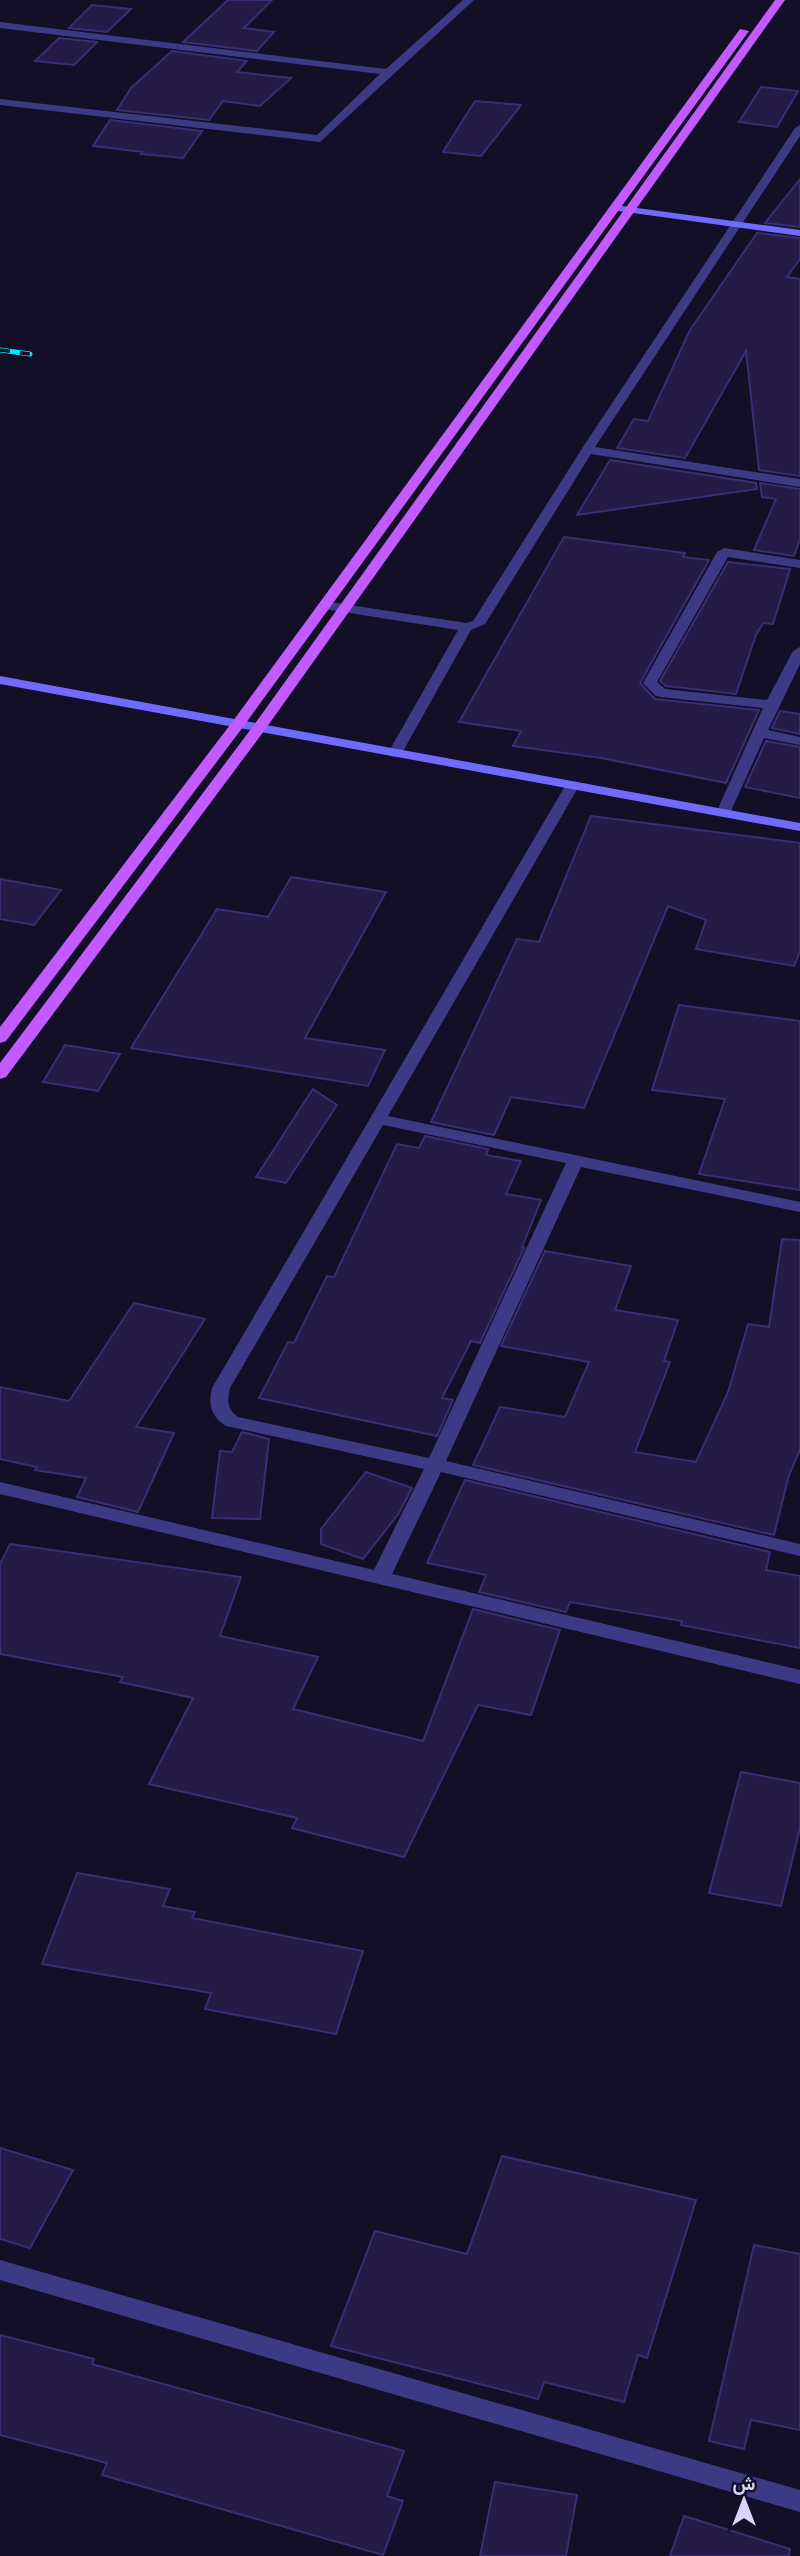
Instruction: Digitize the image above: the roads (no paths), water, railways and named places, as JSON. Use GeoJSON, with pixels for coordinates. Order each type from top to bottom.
{"type":"FeatureCollection","features":[{"type":"Feature","properties":{"kind":"main road"},"geometry":{"type":"LineString","coordinates":[[0,1038],[238,724],[767,0]]}},
{"type":"Feature","properties":{"kind":"main road"},"geometry":{"type":"LineString","coordinates":[[0,1074],[259,728],[780,0]]}},
{"type":"Feature","properties":{"kind":"street"},"geometry":{"type":"LineString","coordinates":[[0,102],[320,139],[388,72],[469,0]]}},
{"type":"Feature","properties":{"kind":"street"},"geometry":{"type":"LineString","coordinates":[[0,25],[388,72]]}},
{"type":"Feature","properties":{"kind":"street"},"geometry":{"type":"LineString","coordinates":[[324,605],[466,626],[478,624],[587,450],[800,128]]}},
{"type":"Feature","properties":{"kind":"street"},"geometry":{"type":"LineString","coordinates":[[615,208],[800,233]]}},
{"type":"Feature","properties":{"kind":"street"},"geometry":{"type":"LineString","coordinates":[[587,450],[800,483]]}},
{"type":"Feature","properties":{"kind":"street"},"geometry":{"type":"LineString","coordinates":[[772,705],[662,693],[650,683],[724,552],[800,564]]}},
{"type":"Feature","properties":{"kind":"street"},"geometry":{"type":"LineString","coordinates":[[395,753],[466,626]]}},
{"type":"Feature","properties":{"kind":"street"},"geometry":{"type":"LineString","coordinates":[[723,813],[772,705],[800,651]]}},
{"type":"Feature","properties":{"kind":"street"},"geometry":{"type":"LineString","coordinates":[[0,680],[800,827]]}},
{"type":"Feature","properties":{"kind":"street"},"geometry":{"type":"LineString","coordinates":[[759,733],[800,741]]}},
{"type":"Feature","properties":{"kind":"street"},"geometry":{"type":"LineString","coordinates":[[572,786],[221,1388],[217,1402],[221,1415],[232,1422],[800,1548]]}},
{"type":"Feature","properties":{"kind":"street"},"geometry":{"type":"LineString","coordinates":[[377,1119],[800,1207]]}},
{"type":"Feature","properties":{"kind":"street"},"geometry":{"type":"LineString","coordinates":[[380,1578],[576,1160]]}},
{"type":"Feature","properties":{"kind":"street"},"geometry":{"type":"LineString","coordinates":[[0,1488],[800,1677]]}},
{"type":"Feature","properties":{"kind":"street"},"geometry":{"type":"LineString","coordinates":[[0,2270],[800,2501]]}},
{"type":"Feature","properties":{"kind":"railway"},"geometry":{"type":"LineString","coordinates":[[0,350],[30,354]]}}]}
